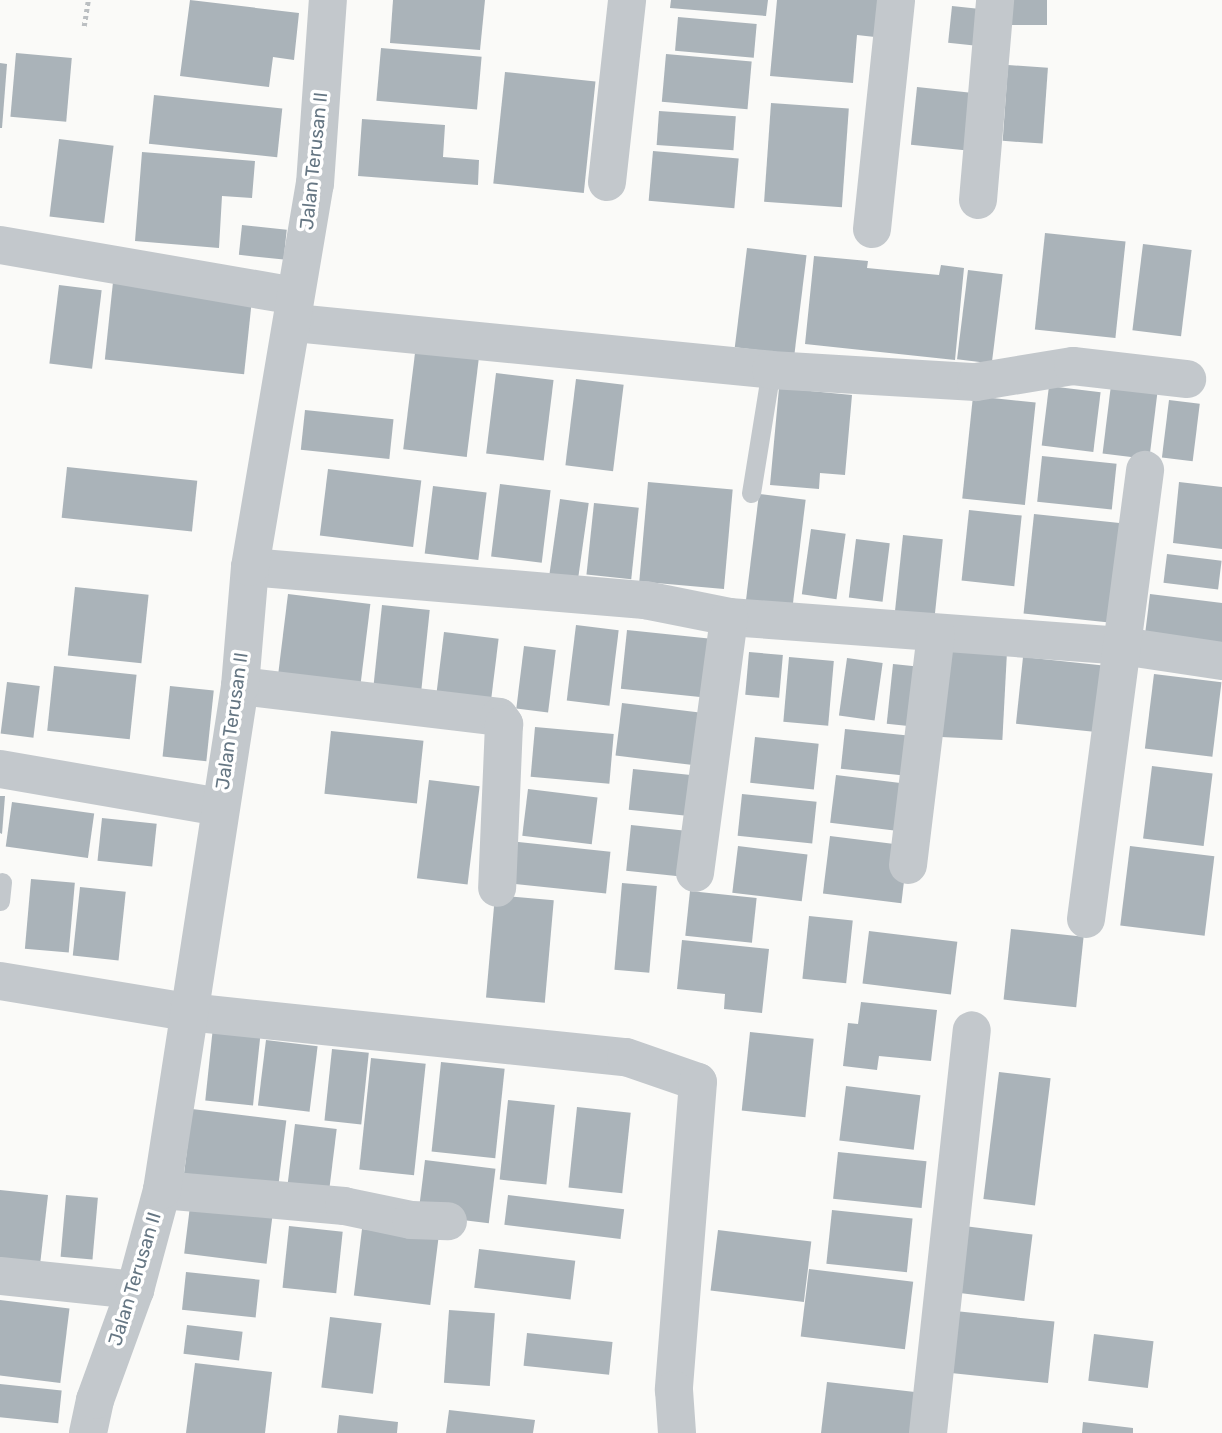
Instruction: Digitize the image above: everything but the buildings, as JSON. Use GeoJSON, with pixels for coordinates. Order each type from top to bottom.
{"type":"FeatureCollection","features":[{"type":"Feature","properties":{"kind":"street","name":"Jalan Terusan II"},"geometry":{"type":"LineString","coordinates":[[88,1433],[94,1399],[135,1290],[162,1190],[240,685],[250,567],[315,184],[328,0]]}},
{"type":"Feature","properties":{"kind":"street"},"geometry":{"type":"LineString","coordinates":[[607,182],[627,0]]}},
{"type":"Feature","properties":{"kind":"street"},"geometry":{"type":"LineString","coordinates":[[872,229],[896,0]]}},
{"type":"Feature","properties":{"kind":"street"},"geometry":{"type":"LineString","coordinates":[[978,200],[995,0]]}},
{"type":"Feature","properties":{"kind":"street"},"geometry":{"type":"LineString","coordinates":[[0,246],[295,309],[771,370],[976,382],[1073,366],[1187,379]]}},
{"type":"Feature","properties":{"kind":"street"},"geometry":{"type":"LineString","coordinates":[[1086,919],[1144,470]]}},
{"type":"Feature","properties":{"kind":"street"},"geometry":{"type":"LineString","coordinates":[[250,567],[645,600],[729,617],[1122,646],[1222,661]]}},
{"type":"Feature","properties":{"kind":"street"},"geometry":{"type":"LineString","coordinates":[[695,873],[729,617]]}},
{"type":"Feature","properties":{"kind":"street"},"geometry":{"type":"LineString","coordinates":[[908,865],[936,634]]}},
{"type":"Feature","properties":{"kind":"street"},"geometry":{"type":"LineString","coordinates":[[240,685],[499,717],[504,724],[497,888]]}},
{"type":"Feature","properties":{"kind":"street"},"geometry":{"type":"LineString","coordinates":[[0,769],[220,807]]}},
{"type":"Feature","properties":{"kind":"street"},"geometry":{"type":"LineString","coordinates":[[0,981],[188,1012],[626,1057],[698,1082],[674,1390],[677,1433]]}},
{"type":"Feature","properties":{"kind":"street"},"geometry":{"type":"LineString","coordinates":[[929,1433],[972,1030]]}},
{"type":"Feature","properties":{"kind":"street"},"geometry":{"type":"LineString","coordinates":[[162,1190],[344,1206],[411,1220],[448,1221]]}},
{"type":"Feature","properties":{"kind":"street"},"geometry":{"type":"LineString","coordinates":[[0,1276],[135,1290]]}},
{"type":"Feature","properties":{"kind":"lane"},"geometry":{"type":"LineString","coordinates":[[751,493],[771,370]]}},
{"type":"Feature","properties":{"kind":"path"},"geometry":{"type":"LineString","coordinates":[[84,26],[88,0]]}}]}
